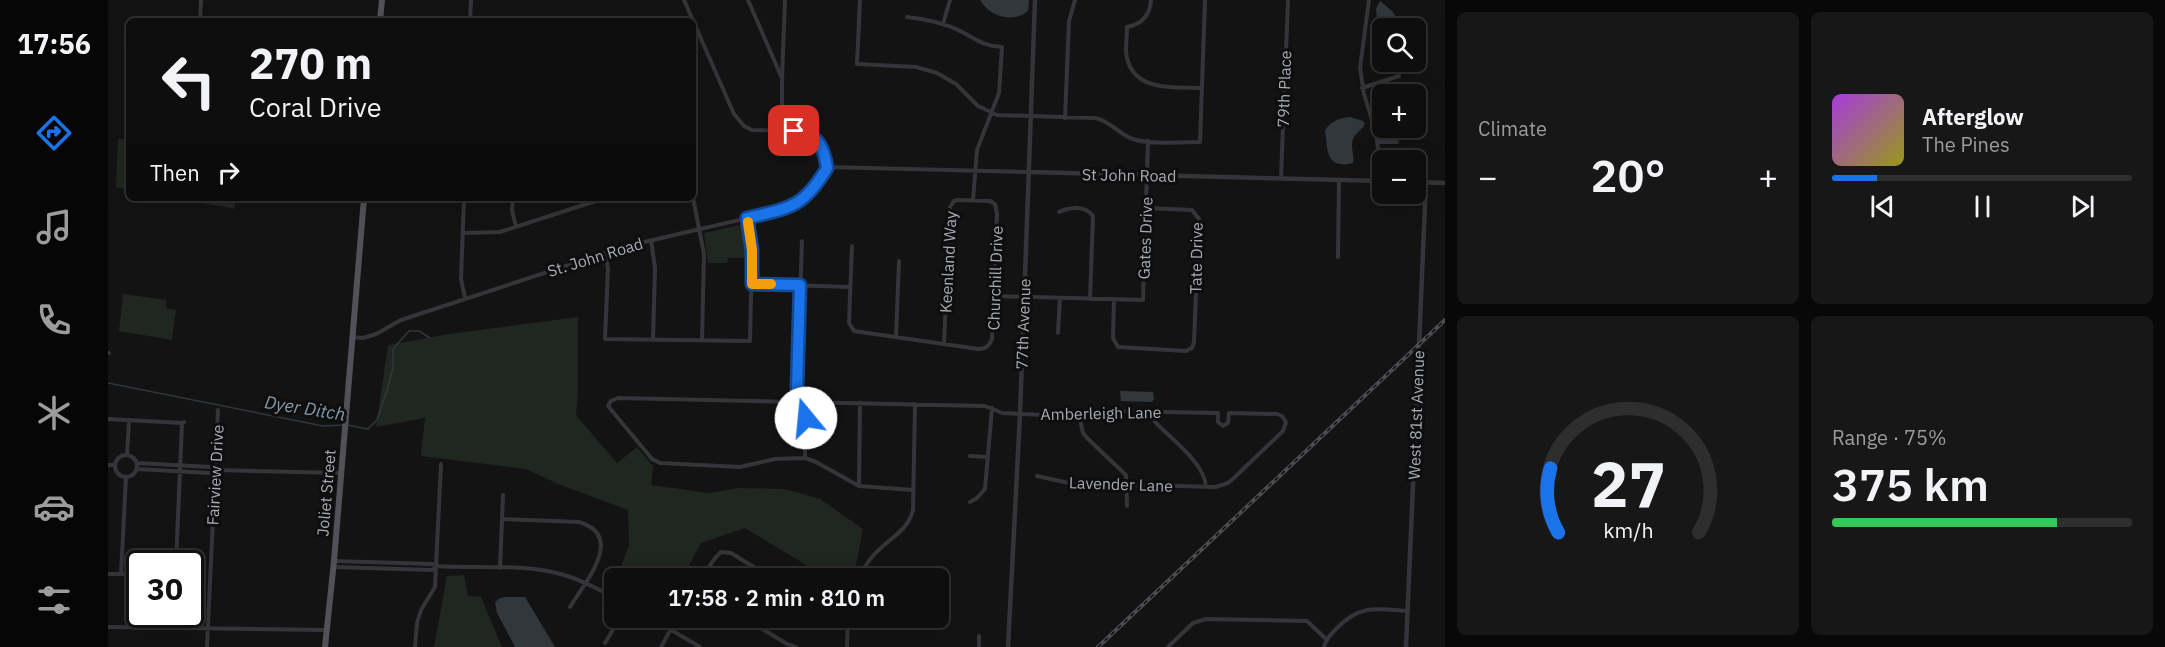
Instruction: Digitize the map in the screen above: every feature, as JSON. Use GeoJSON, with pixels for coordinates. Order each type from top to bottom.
{"type":"FeatureCollection","features":[{"type":"Feature","properties":{"kind":"main road"},"geometry":{"type":"LineString","coordinates":[[380,18],[382,0]]}},
{"type":"Feature","properties":{"kind":"main road","name":"Joliet Street"},"geometry":{"type":"LineString","coordinates":[[325,647],[364,201]]}},
{"type":"Feature","properties":{"kind":"street"},"geometry":{"type":"LineString","coordinates":[[200,18],[201,0]]}},
{"type":"Feature","properties":{"kind":"street"},"geometry":{"type":"LineString","coordinates":[[470,18],[471,0]]}},
{"type":"Feature","properties":{"kind":"street"},"geometry":{"type":"LineString","coordinates":[[684,0],[692,18]]}},
{"type":"Feature","properties":{"kind":"street"},"geometry":{"type":"LineString","coordinates":[[747,0],[782,79]]}},
{"type":"Feature","properties":{"kind":"street"},"geometry":{"type":"LineString","coordinates":[[782,130],[785,0]]}},
{"type":"Feature","properties":{"kind":"street"},"geometry":{"type":"LineString","coordinates":[[860,0],[857,64],[908,66],[937,73],[956,84],[978,106],[991,113],[1103,120],[1131,138],[1148,141],[1200,142],[1205,0]]}},
{"type":"Feature","properties":{"kind":"street"},"geometry":{"type":"LineString","coordinates":[[943,24],[950,0]]}},
{"type":"Feature","properties":{"kind":"street","name":"77th Avenue"},"geometry":{"type":"LineString","coordinates":[[1008,647],[1020,414],[1035,0]]}},
{"type":"Feature","properties":{"kind":"street"},"geometry":{"type":"LineString","coordinates":[[1065,118],[1069,21],[1075,0]]}},
{"type":"Feature","properties":{"kind":"street"},"geometry":{"type":"LineString","coordinates":[[1151,0],[1143,21],[1127,27],[1126,51],[1130,66],[1138,76],[1150,84],[1160,87],[1202,88]]}},
{"type":"Feature","properties":{"kind":"street","name":"79th Place"},"geometry":{"type":"LineString","coordinates":[[1281,178],[1287,0]]}},
{"type":"Feature","properties":{"kind":"street"},"geometry":{"type":"LineString","coordinates":[[1369,0],[1360,56],[1362,87],[1378,142],[1377,150]]}},
{"type":"Feature","properties":{"kind":"street"},"geometry":{"type":"LineString","coordinates":[[907,17],[943,24],[986,45],[1002,47],[1000,84],[977,150],[973,200]]}},
{"type":"Feature","properties":{"kind":"street"},"geometry":{"type":"LineString","coordinates":[[696,27],[734,114],[744,126],[752,130],[806,131],[824,151],[827,168],[1029,172]]}},
{"type":"Feature","properties":{"kind":"street"},"geometry":{"type":"LineString","coordinates":[[1362,87],[1399,76]]}},
{"type":"Feature","properties":{"kind":"street","name":"Gates Drive"},"geometry":{"type":"LineString","coordinates":[[1114,300],[1143,300],[1148,141]]}},
{"type":"Feature","properties":{"kind":"street"},"geometry":{"type":"LineString","coordinates":[[1378,142],[1397,142]]}},
{"type":"Feature","properties":{"kind":"street","name":"St. John Road"},"geometry":{"type":"LineString","coordinates":[[352,337],[363,338],[376,334],[401,320],[605,253],[700,228],[791,208],[808,195],[827,168]]}},
{"type":"Feature","properties":{"kind":"street","name":"St John Road"},"geometry":{"type":"LineString","coordinates":[[1029,172],[1372,181]]}},
{"type":"Feature","properties":{"kind":"street"},"geometry":{"type":"LineString","coordinates":[[1338,257],[1340,180]]}},
{"type":"Feature","properties":{"kind":"street"},"geometry":{"type":"LineString","coordinates":[[1426,182],[1445,183]]}},
{"type":"Feature","properties":{"kind":"street","name":"Churchill Drive"},"geometry":{"type":"LineString","coordinates":[[944,344],[978,349],[987,347],[992,339],[997,209],[990,201],[973,200]]}},
{"type":"Feature","properties":{"kind":"street","name":"Keenland Way"},"geometry":{"type":"LineString","coordinates":[[944,344],[950,207],[954,201],[973,200]]}},
{"type":"Feature","properties":{"kind":"street"},"geometry":{"type":"LineString","coordinates":[[464,201],[461,279],[465,298]]}},
{"type":"Feature","properties":{"kind":"street"},"geometry":{"type":"LineString","coordinates":[[513,201],[512,210],[516,227]]}},
{"type":"Feature","properties":{"kind":"street"},"geometry":{"type":"LineString","coordinates":[[463,233],[492,233],[596,201]]}},
{"type":"Feature","properties":{"kind":"street"},"geometry":{"type":"LineString","coordinates":[[693,201],[700,228],[704,265],[702,340]]}},
{"type":"Feature","properties":{"kind":"street","name":"West 81st Avenue"},"geometry":{"type":"LineString","coordinates":[[1406,647],[1425,204]]}},
{"type":"Feature","properties":{"kind":"street"},"geometry":{"type":"LineString","coordinates":[[1059,212],[1068,208],[1084,209],[1093,216],[1090,299]]}},
{"type":"Feature","properties":{"kind":"street","name":"Tate Drive"},"geometry":{"type":"LineString","coordinates":[[1114,300],[1113,338],[1118,347],[1186,351],[1192,348],[1199,219],[1192,210],[1146,208]]}},
{"type":"Feature","properties":{"kind":"street"},"geometry":{"type":"LineString","coordinates":[[605,253],[608,268],[605,339],[750,341],[752,250],[747,218]]}},
{"type":"Feature","properties":{"kind":"street"},"geometry":{"type":"LineString","coordinates":[[651,240],[655,268],[653,339]]}},
{"type":"Feature","properties":{"kind":"street"},"geometry":{"type":"LineString","coordinates":[[802,241],[797,388],[805,412],[804,458],[816,462],[859,486],[913,490]]}},
{"type":"Feature","properties":{"kind":"street"},"geometry":{"type":"LineString","coordinates":[[852,246],[849,323],[854,331],[944,344]]}},
{"type":"Feature","properties":{"kind":"street"},"geometry":{"type":"LineString","coordinates":[[896,338],[900,261]]}},
{"type":"Feature","properties":{"kind":"street"},"geometry":{"type":"LineString","coordinates":[[752,284],[850,287]]}},
{"type":"Feature","properties":{"kind":"street"},"geometry":{"type":"LineString","coordinates":[[994,296],[1114,300]]}},
{"type":"Feature","properties":{"kind":"street"},"geometry":{"type":"LineString","coordinates":[[1058,333],[1060,298]]}},
{"type":"Feature","properties":{"kind":"street","name":"Amberleigh Lane"},"geometry":{"type":"LineString","coordinates":[[804,458],[774,459],[740,467],[660,463],[652,459],[608,406],[611,401],[618,398],[985,406],[1002,412],[1020,414],[1079,415],[1100,411],[1277,414]]}},
{"type":"Feature","properties":{"kind":"street"},"geometry":{"type":"LineString","coordinates":[[859,486],[860,403]]}},
{"type":"Feature","properties":{"kind":"street"},"geometry":{"type":"LineString","coordinates":[[865,568],[882,547],[906,527],[913,510],[915,404]]}},
{"type":"Feature","properties":{"kind":"street"},"geometry":{"type":"LineString","coordinates":[[970,502],[985,489],[992,408]]}},
{"type":"Feature","properties":{"kind":"street","name":"Fairview Drive"},"geometry":{"type":"LineString","coordinates":[[207,647],[218,410]]}},
{"type":"Feature","properties":{"kind":"street"},"geometry":{"type":"LineString","coordinates":[[1154,412],[1155,422],[1201,468],[1206,487]]}},
{"type":"Feature","properties":{"kind":"street","name":"Amberleigh Lane"},"geometry":{"type":"LineString","coordinates":[[1218,413],[1218,422],[1223,426],[1228,423],[1229,413]]}},
{"type":"Feature","properties":{"kind":"street","name":"Lavender Lane"},"geometry":{"type":"LineString","coordinates":[[1036,476],[1069,483],[1216,487],[1228,483],[1283,431],[1286,426],[1285,420],[1277,414]]}},
{"type":"Feature","properties":{"kind":"street"},"geometry":{"type":"LineString","coordinates":[[1079,415],[1083,433],[1123,471],[1127,485],[1127,506]]}},
{"type":"Feature","properties":{"kind":"street"},"geometry":{"type":"LineString","coordinates":[[108,419],[183,422],[177,550]]}},
{"type":"Feature","properties":{"kind":"street"},"geometry":{"type":"LineString","coordinates":[[127,455],[129,420]]}},
{"type":"Feature","properties":{"kind":"street"},"geometry":{"type":"LineString","coordinates":[[127,455],[133,458],[137,466],[133,475],[126,477],[117,472],[115,465],[120,456],[127,455]]}},
{"type":"Feature","properties":{"kind":"street"},"geometry":{"type":"LineString","coordinates":[[970,456],[988,457]]}},
{"type":"Feature","properties":{"kind":"street"},"geometry":{"type":"LineString","coordinates":[[416,647],[417,623],[421,610],[435,587],[441,464]]}},
{"type":"Feature","properties":{"kind":"street"},"geometry":{"type":"LineString","coordinates":[[108,465],[115,465]]}},
{"type":"Feature","properties":{"kind":"street"},"geometry":{"type":"LineString","coordinates":[[137,466],[210,473],[215,470]]}},
{"type":"Feature","properties":{"kind":"street"},"geometry":{"type":"LineString","coordinates":[[137,466],[341,473]]}},
{"type":"Feature","properties":{"kind":"street"},"geometry":{"type":"LineString","coordinates":[[121,574],[126,477]]}},
{"type":"Feature","properties":{"kind":"street"},"geometry":{"type":"LineString","coordinates":[[500,568],[503,495]]}},
{"type":"Feature","properties":{"kind":"street"},"geometry":{"type":"LineString","coordinates":[[503,519],[579,522],[597,531],[601,539],[598,560],[570,607]]}},
{"type":"Feature","properties":{"kind":"street"},"geometry":{"type":"LineString","coordinates":[[708,568],[721,552],[731,553],[755,568]]}},
{"type":"Feature","properties":{"kind":"street"},"geometry":{"type":"LineString","coordinates":[[334,564],[433,564],[537,570],[564,574],[604,592]]}},
{"type":"Feature","properties":{"kind":"street"},"geometry":{"type":"LineString","coordinates":[[108,574],[126,574]]}},
{"type":"Feature","properties":{"kind":"street"},"geometry":{"type":"LineString","coordinates":[[1324,647],[1326,639],[1348,616],[1357,612],[1368,609],[1408,611]]}},
{"type":"Feature","properties":{"kind":"street"},"geometry":{"type":"LineString","coordinates":[[1168,647],[1193,623],[1206,619],[1307,621],[1326,639]]}},
{"type":"Feature","properties":{"kind":"street"},"geometry":{"type":"LineString","coordinates":[[108,627],[327,630]]}},
{"type":"Feature","properties":{"kind":"street"},"geometry":{"type":"LineString","coordinates":[[605,643],[614,628]]}},
{"type":"Feature","properties":{"kind":"street"},"geometry":{"type":"LineString","coordinates":[[761,628],[796,647]]}},
{"type":"Feature","properties":{"kind":"street"},"geometry":{"type":"LineString","coordinates":[[847,647],[848,628]]}},
{"type":"Feature","properties":{"kind":"street"},"geometry":{"type":"LineString","coordinates":[[661,647],[670,629],[700,647]]}},
{"type":"Feature","properties":{"kind":"street"},"geometry":{"type":"LineString","coordinates":[[979,636],[979,647]]}},
{"type":"Feature","properties":{"kind":"shaded area"},"geometry":{"type":"Polygon","coordinates":[[[980,0],[1029,0],[1028,11],[1015,17],[1002,16],[989,10],[980,0]]]}},
{"type":"Feature","properties":{"kind":"shaded area"},"geometry":{"type":"Polygon","coordinates":[[[1380,1],[1397,18],[1377,18],[1376,9],[1380,1]]]}},
{"type":"Feature","properties":{"kind":"shaded area"},"geometry":{"type":"Polygon","coordinates":[[[1350,117],[1363,121],[1365,124],[1353,139],[1353,163],[1338,163],[1330,157],[1325,131],[1336,121],[1350,117]]]}},
{"type":"Feature","properties":{"kind":"shaded area"},"geometry":{"type":"Polygon","coordinates":[[[118,139],[126,139],[126,189],[116,187],[118,139]]]}},
{"type":"Feature","properties":{"kind":"shaded area"},"geometry":{"type":"Polygon","coordinates":[[[191,201],[235,201],[235,209],[191,201]]]}},
{"type":"Feature","properties":{"kind":"shaded area"},"geometry":{"type":"Polygon","coordinates":[[[744,224],[748,258],[728,258],[727,263],[708,263],[704,233],[744,224]]]}},
{"type":"Feature","properties":{"kind":"shaded area"},"geometry":{"type":"Polygon","coordinates":[[[123,294],[166,300],[166,308],[176,310],[172,340],[119,331],[123,294]]]}},
{"type":"Feature","properties":{"kind":"shaded area"},"geometry":{"type":"Polygon","coordinates":[[[578,317],[576,415],[617,463],[637,447],[653,466],[651,485],[709,493],[739,488],[785,489],[820,499],[863,529],[856,565],[850,568],[811,568],[745,528],[701,543],[688,568],[620,568],[629,545],[628,510],[558,484],[526,469],[421,456],[425,418],[376,427],[388,345],[449,334],[578,317]]]}},
{"type":"Feature","properties":{"kind":"shaded area"},"geometry":{"type":"Polygon","coordinates":[[[1120,391],[1153,392],[1154,399],[1152,402],[1121,401],[1120,391]]]}},
{"type":"Feature","properties":{"kind":"shaded area"},"geometry":{"type":"Polygon","coordinates":[[[464,575],[468,596],[481,597],[502,647],[434,647],[447,576],[464,575]]]}},
{"type":"Feature","properties":{"kind":"shaded area"},"geometry":{"type":"Polygon","coordinates":[[[505,597],[525,597],[555,647],[515,647],[497,613],[495,602],[505,597]]]}},
{"type":"Feature","properties":{"kind":"waterway","name":"Dyer Ditch"},"geometry":{"type":"LineString","coordinates":[[347,425],[368,429],[377,420],[393,368],[393,349],[409,331],[419,331],[430,338]]}},
{"type":"Feature","properties":{"kind":"waterway","name":"Dyer Ditch"},"geometry":{"type":"LineString","coordinates":[[108,383],[323,426],[343,425]]}},
{"type":"Feature","properties":{"kind":"railway"},"geometry":{"type":"LineString","coordinates":[[1098,647],[1445,320]]}},
{"type":"Feature","properties":{"kind":"slow traffic"},"geometry":{"type":"LineString","coordinates":[[748,222],[752,250],[752,284],[771,284]]}},
{"type":"Feature","properties":{"kind":"route"},"geometry":{"type":"LineString","coordinates":[[794,131],[806,131],[817,140],[824,151],[827,168],[808,195],[791,208],[747,218],[752,250],[752,284],[800,285],[797,388],[798,398],[804,407],[806,418]]}}]}
